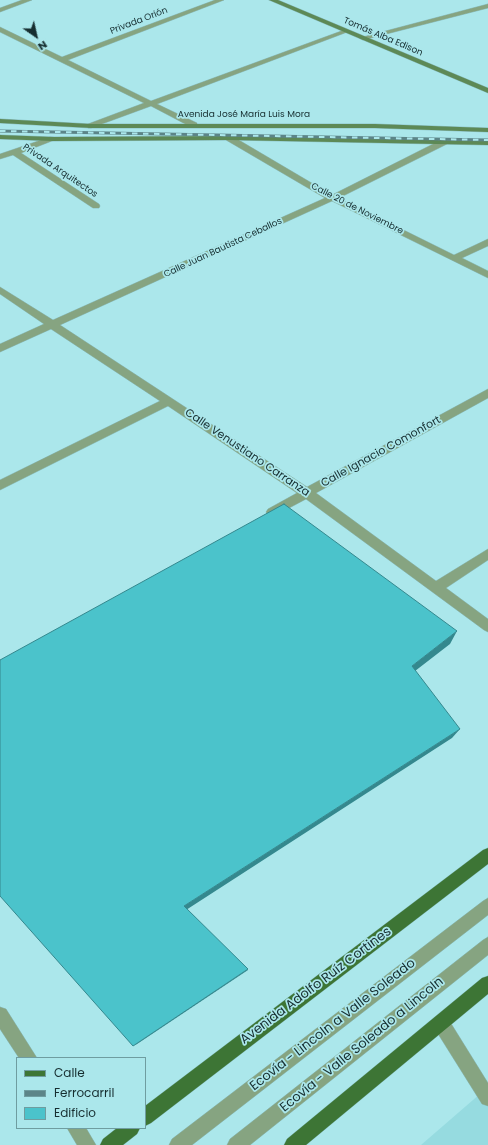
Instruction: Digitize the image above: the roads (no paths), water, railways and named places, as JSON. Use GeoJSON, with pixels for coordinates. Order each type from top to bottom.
{"type":"FeatureCollection","features":[{"type":"Feature","properties":{"kind":"main road","name":"Avenida Adolfo Ruíz Cortines"},"geometry":{"type":"LineString","coordinates":[[146,1116],[488,855]]}},
{"type":"Feature","properties":{"kind":"main road"},"geometry":{"type":"LineString","coordinates":[[293,1145],[488,984]]}},
{"type":"Feature","properties":{"kind":"main road"},"geometry":{"type":"LineString","coordinates":[[109,1145],[130,1129]]}},
{"type":"Feature","properties":{"kind":"street"},"geometry":{"type":"LineString","coordinates":[[0,10],[29,0]]}},
{"type":"Feature","properties":{"kind":"street","name":"Privada Orión"},"geometry":{"type":"LineString","coordinates":[[63,59],[221,0]]}},
{"type":"Feature","properties":{"kind":"street","name":"Tomás Alba Edison"},"geometry":{"type":"LineString","coordinates":[[272,0],[488,91]]}},
{"type":"Feature","properties":{"kind":"street"},"geometry":{"type":"LineString","coordinates":[[364,38],[488,6]]}},
{"type":"Feature","properties":{"kind":"street"},"geometry":{"type":"LineString","coordinates":[[0,30],[63,59],[194,125]]}},
{"type":"Feature","properties":{"kind":"street"},"geometry":{"type":"LineString","coordinates":[[91,126],[346,31]]}},
{"type":"Feature","properties":{"kind":"street","name":"Avenida José María Luis Mora"},"geometry":{"type":"LineString","coordinates":[[0,121],[91,126],[375,126],[487,129]]}},
{"type":"Feature","properties":{"kind":"street"},"geometry":{"type":"LineString","coordinates":[[0,138],[229,138],[488,143]]}},
{"type":"Feature","properties":{"kind":"street","name":"Calle 20 de Noviembre"},"geometry":{"type":"LineString","coordinates":[[229,138],[332,198],[488,275]]}},
{"type":"Feature","properties":{"kind":"street"},"geometry":{"type":"LineString","coordinates":[[0,157],[53,139]]}},
{"type":"Feature","properties":{"kind":"street","name":"Calle Juan Bautista Ceballos"},"geometry":{"type":"LineString","coordinates":[[0,348],[53,326],[332,198],[444,142]]}},
{"type":"Feature","properties":{"kind":"street","name":"Privada Arquitectos"},"geometry":{"type":"LineString","coordinates":[[14,152],[96,206]]}},
{"type":"Feature","properties":{"kind":"street"},"geometry":{"type":"LineString","coordinates":[[455,258],[488,242]]}},
{"type":"Feature","properties":{"kind":"street","name":"Calle Venustiano Carranza"},"geometry":{"type":"LineString","coordinates":[[0,290],[307,493],[488,626]]}},
{"type":"Feature","properties":{"kind":"street","name":"Calle Ignacio Comonfort"},"geometry":{"type":"LineString","coordinates":[[265,516],[488,393]]}},
{"type":"Feature","properties":{"kind":"street"},"geometry":{"type":"LineString","coordinates":[[0,485],[169,401]]}},
{"type":"Feature","properties":{"kind":"street"},"geometry":{"type":"LineString","coordinates":[[436,588],[488,554]]}},
{"type":"Feature","properties":{"kind":"street","name":"Ecovía - Lincoln a Valle Soleado"},"geometry":{"type":"LineString","coordinates":[[178,1145],[488,906]]}},
{"type":"Feature","properties":{"kind":"street","name":"Ecovía - Valle Soleado a Lincoln"},"geometry":{"type":"LineString","coordinates":[[236,1145],[488,945]]}},
{"type":"Feature","properties":{"kind":"street"},"geometry":{"type":"LineString","coordinates":[[0,1015],[28,1057]]}},
{"type":"Feature","properties":{"kind":"street"},"geometry":{"type":"LineString","coordinates":[[441,1022],[488,1098]]}},
{"type":"Feature","properties":{"kind":"street"},"geometry":{"type":"LineString","coordinates":[[77,1129],[87,1145]]}},
{"type":"Feature","properties":{"kind":"railway"},"geometry":{"type":"LineString","coordinates":[[0,131],[488,140]]}}]}
